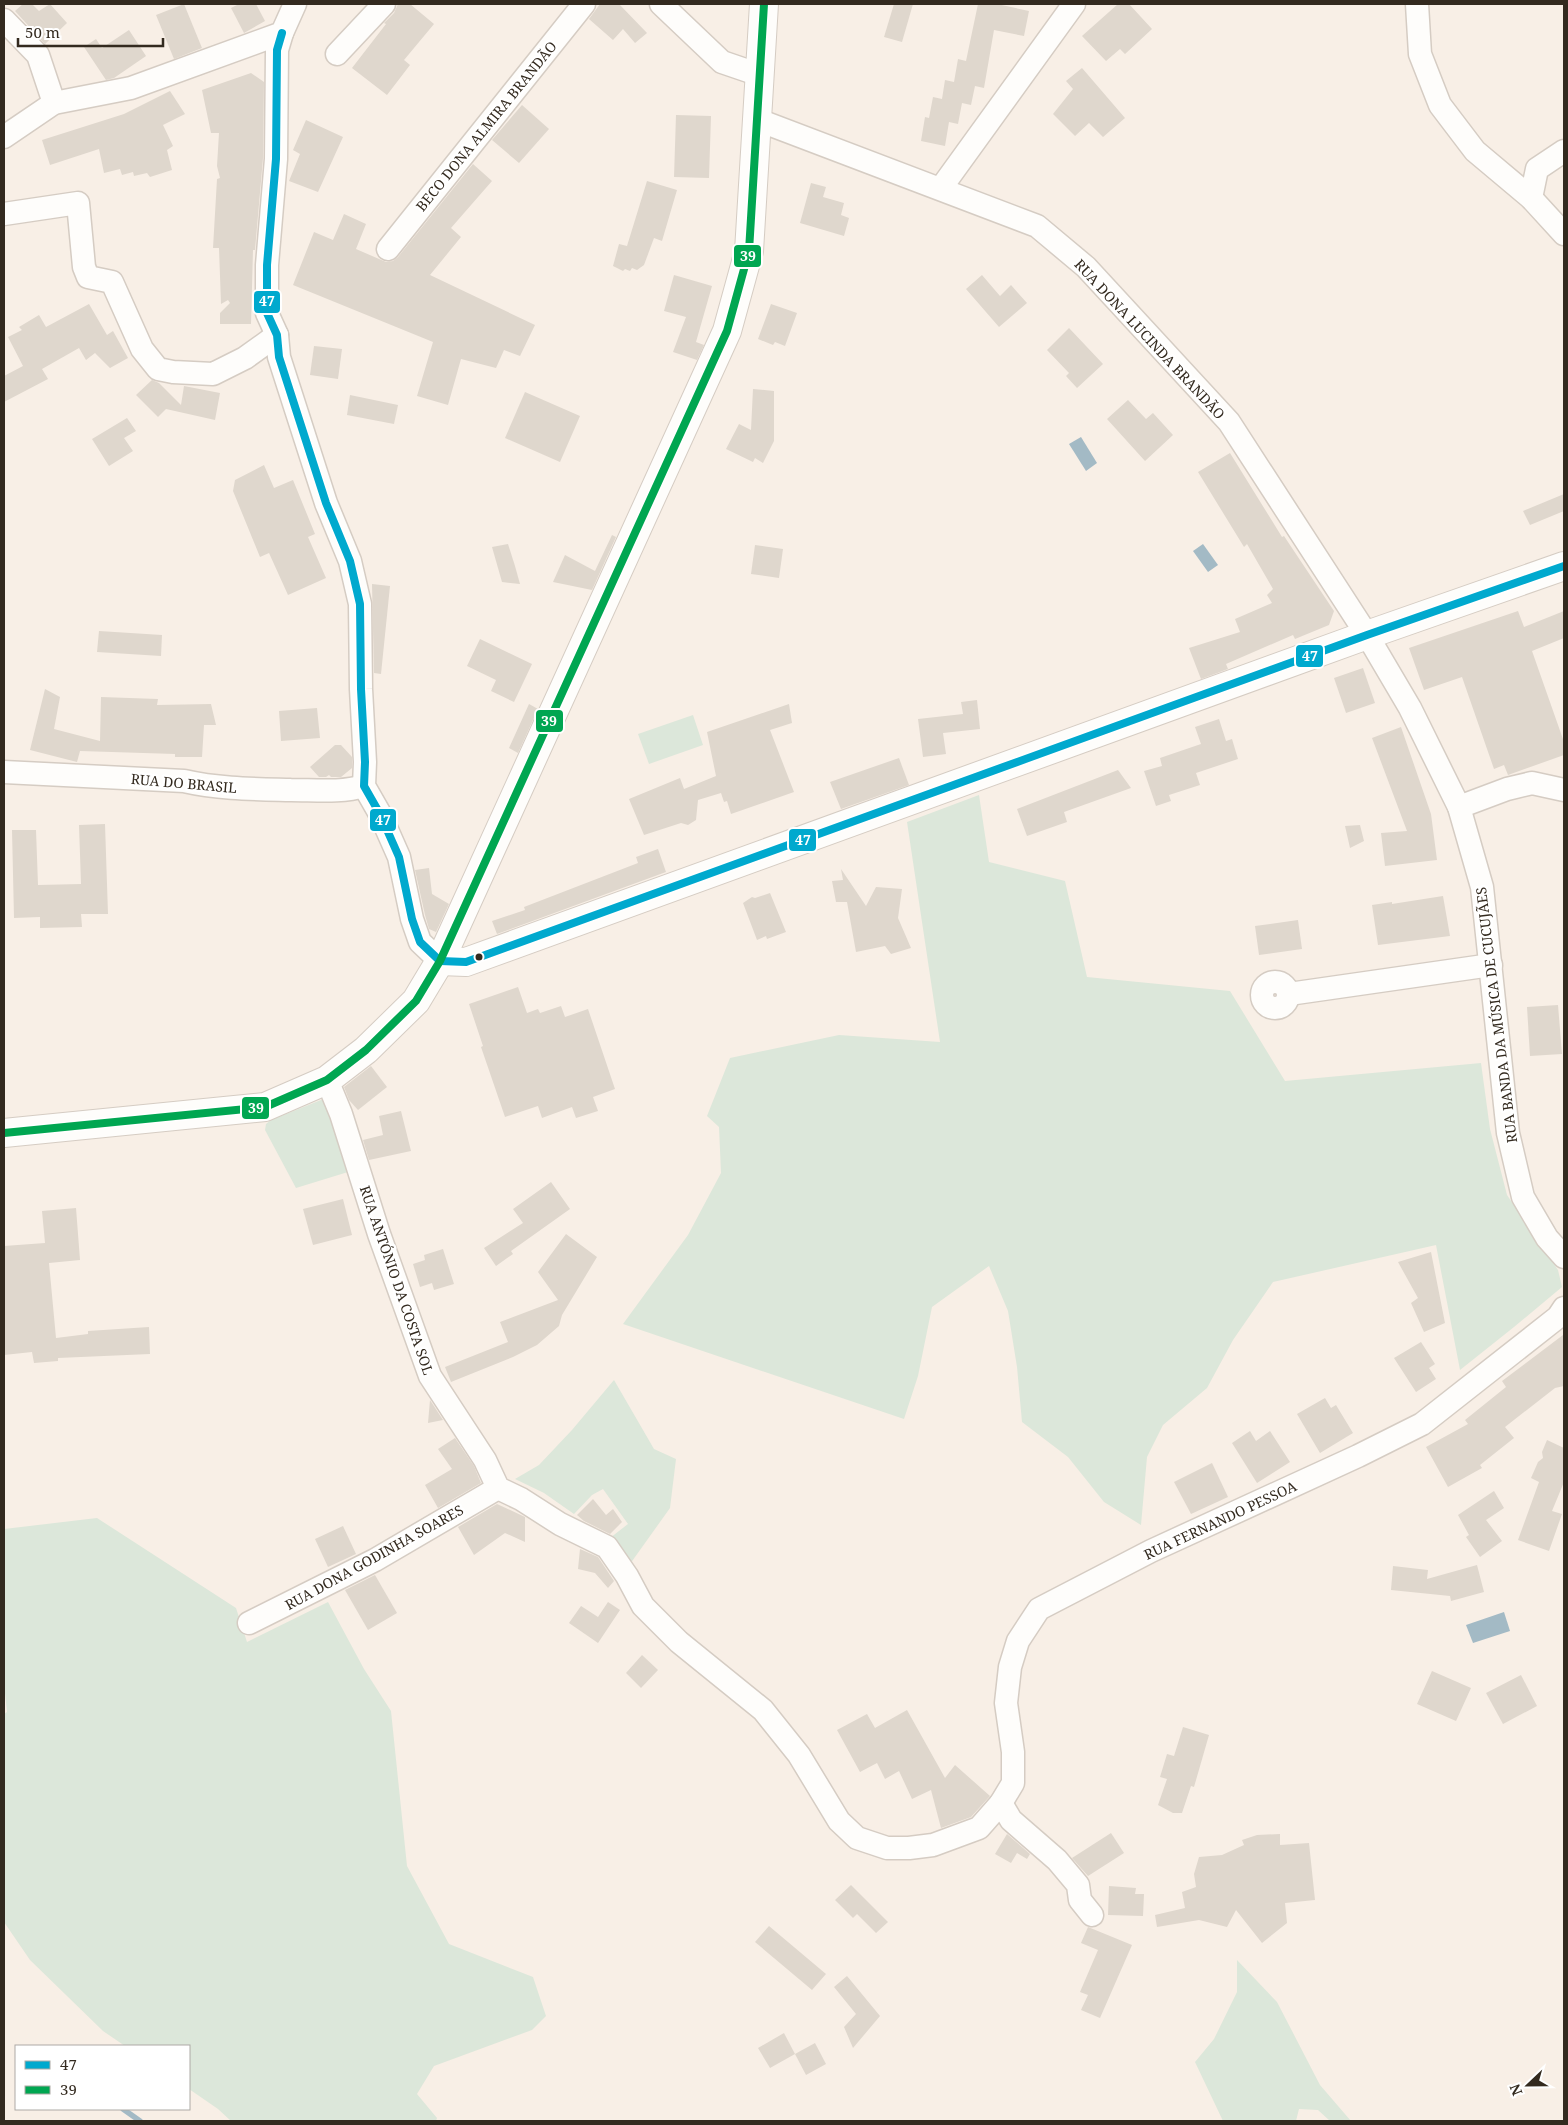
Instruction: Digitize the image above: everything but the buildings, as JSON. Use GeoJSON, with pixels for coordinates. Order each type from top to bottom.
{"type":"FeatureCollection","features":[{"type":"Feature","properties":{"kind":"main road"},"geometry":{"type":"LineString","coordinates":[[4,1134],[265,1107],[326,1080],[366,1050],[416,1001],[440,960],[727,331],[749,251],[764,4]]}},
{"type":"Feature","properties":{"kind":"main road"},"geometry":{"type":"LineString","coordinates":[[440,960],[466,962],[1367,635],[1564,566]]}},
{"type":"Feature","properties":{"kind":"street"},"geometry":{"type":"LineString","coordinates":[[294,4],[277,50],[276,159],[267,265],[267,313],[277,335],[279,356],[326,503],[350,561],[360,604],[360,689],[365,762],[364,786],[380,814],[399,857],[412,919],[420,942],[440,960]]}},
{"type":"Feature","properties":{"kind":"street"},"geometry":{"type":"LineString","coordinates":[[337,54],[384,4]]}},
{"type":"Feature","properties":{"kind":"street","name":"BECO DONA ALMIRA BRANDÃO"},"geometry":{"type":"LineString","coordinates":[[388,249],[584,4]]}},
{"type":"Feature","properties":{"kind":"street"},"geometry":{"type":"LineString","coordinates":[[661,4],[722,62],[760,75]]}},
{"type":"Feature","properties":{"kind":"street"},"geometry":{"type":"LineString","coordinates":[[1417,4],[1420,54],[1440,105],[1475,151],[1531,198],[1564,234]]}},
{"type":"Feature","properties":{"kind":"street"},"geometry":{"type":"LineString","coordinates":[[941,188],[1066,7]]}},
{"type":"Feature","properties":{"kind":"street"},"geometry":{"type":"LineString","coordinates":[[4,20],[38,55],[54,103]]}},
{"type":"Feature","properties":{"kind":"street"},"geometry":{"type":"LineString","coordinates":[[4,137],[54,103],[80,100],[131,88],[282,33]]}},
{"type":"Feature","properties":{"kind":"street","name":"RUA DONA LUCINDA BRANDÃO"},"geometry":{"type":"LineString","coordinates":[[758,120],[1037,226],[1086,267],[1229,422],[1367,635]]}},
{"type":"Feature","properties":{"kind":"street"},"geometry":{"type":"LineString","coordinates":[[1531,198],[1537,168],[1564,151]]}},
{"type":"Feature","properties":{"kind":"street"},"geometry":{"type":"LineString","coordinates":[[4,214],[78,203],[84,268],[88,277],[112,282],[142,349],[158,369],[172,372],[213,374],[245,358],[277,335]]}},
{"type":"Feature","properties":{"kind":"street","name":"RUA BANDA DA MÚSICA DE CUCUJÃES"},"geometry":{"type":"LineString","coordinates":[[1367,635],[1410,708],[1459,807],[1482,886],[1508,1133],[1524,1197],[1547,1238],[1564,1257]]}},
{"type":"Feature","properties":{"kind":"street","name":"RUA DO BRASIL"},"geometry":{"type":"LineString","coordinates":[[4,772],[184,781],[206,786],[264,789],[339,790],[364,786]]}},
{"type":"Feature","properties":{"kind":"street"},"geometry":{"type":"LineString","coordinates":[[1459,807],[1507,789],[1532,783],[1564,790]]}},
{"type":"Feature","properties":{"kind":"street"},"geometry":{"type":"LineString","coordinates":[[1289,994],[1491,965]]}},
{"type":"Feature","properties":{"kind":"street","name":"RUA ANTÓNIO DA COSTA SOL"},"geometry":{"type":"LineString","coordinates":[[326,1080],[341,1114],[382,1243],[430,1376],[485,1460],[498,1488]]}},
{"type":"Feature","properties":{"kind":"street","name":"RUA FERNANDO PESSOA"},"geometry":{"type":"LineString","coordinates":[[1001,1803],[1013,1783],[1013,1752],[1006,1703],[1010,1667],[1018,1641],[1039,1610],[1151,1551],[1349,1460],[1422,1424],[1550,1323],[1564,1308]]}},
{"type":"Feature","properties":{"kind":"street"},"geometry":{"type":"LineString","coordinates":[[498,1488],[521,1499],[560,1524],[607,1546],[627,1576],[643,1606],[679,1642],[763,1710],[799,1755],[839,1821],[857,1838],[887,1848],[933,1845],[980,1828],[1001,1803],[1011,1820],[1057,1860],[1078,1885],[1080,1900],[1092,1915]]}},
{"type":"Feature","properties":{"kind":"street","name":"RUA DONA GODINHA SOARES"},"geometry":{"type":"LineString","coordinates":[[249,1623],[375,1560],[498,1488]]}},
{"type":"Feature","properties":{"kind":"shaded area"},"geometry":{"type":"Polygon","coordinates":[[[693,715],[703,745],[649,764],[638,734],[693,715]]]}},
{"type":"Feature","properties":{"kind":"shaded area"},"geometry":{"type":"Polygon","coordinates":[[[979,795],[989,862],[1065,881],[1087,977],[1230,991],[1285,1081],[1481,1063],[1490,1129],[1507,1195],[1558,1270],[1562,1287],[1460,1370],[1436,1245],[1273,1282],[1233,1340],[1207,1388],[1163,1425],[1147,1457],[1141,1525],[1104,1502],[1068,1457],[1022,1422],[1017,1367],[1008,1311],[989,1266],[932,1307],[918,1376],[904,1419],[623,1324],[688,1235],[721,1173],[719,1127],[707,1116],[730,1058],[839,1035],[940,1042],[907,822],[979,795]]]}},
{"type":"Feature","properties":{"kind":"shaded area"},"geometry":{"type":"Polygon","coordinates":[[[326,1098],[348,1172],[296,1188],[265,1130],[266,1124],[271,1120],[326,1098]]]}},
{"type":"Feature","properties":{"kind":"shaded area"},"geometry":{"type":"Polygon","coordinates":[[[614,1380],[654,1449],[676,1459],[670,1508],[630,1564],[610,1538],[628,1524],[603,1489],[592,1495],[574,1514],[544,1493],[515,1479],[539,1465],[572,1430],[614,1380]]]}},
{"type":"Feature","properties":{"kind":"shaded area"},"geometry":{"type":"Polygon","coordinates":[[[97,1518],[236,1608],[247,1642],[328,1602],[364,1669],[391,1711],[407,1866],[449,1944],[533,1977],[546,2016],[532,2030],[434,2066],[417,2094],[437,2118],[436,2121],[231,2121],[218,2109],[190,2090],[190,2045],[124,2045],[103,2031],[30,1960],[4,1922],[4,1714],[7,1712],[4,1684],[4,1529],[97,1518]]]}},
{"type":"Feature","properties":{"kind":"shaded area"},"geometry":{"type":"Polygon","coordinates":[[[1237,1960],[1277,2002],[1320,2085],[1351,2121],[1330,2121],[1318,2110],[1299,2109],[1296,2121],[1223,2121],[1195,2062],[1214,2039],[1237,1992],[1237,1960]]]}},
{"type":"Feature","properties":{"kind":"water"},"geometry":{"type":"Polygon","coordinates":[[[1081,437],[1097,463],[1086,471],[1069,444],[1081,437]]]}},
{"type":"Feature","properties":{"kind":"water"},"geometry":{"type":"Polygon","coordinates":[[[1203,544],[1218,565],[1208,572],[1193,551],[1203,544]]]}},
{"type":"Feature","properties":{"kind":"water"},"geometry":{"type":"Polygon","coordinates":[[[1504,1612],[1510,1631],[1473,1643],[1466,1625],[1504,1612]]]}},
{"type":"Feature","properties":{"kind":"waterway"},"geometry":{"type":"LineString","coordinates":[[124,2110],[140,2121]]}},
{"type":"Feature","properties":{"kind":"transit line","name":"39"},"geometry":{"type":"LineString","coordinates":[[4,1133],[265,1107],[327,1080],[366,1050],[416,1001],[440,961],[727,331],[749,251],[764,4]]}},
{"type":"Feature","properties":{"kind":"transit line","name":"47"},"geometry":{"type":"LineString","coordinates":[[282,33],[277,50],[276,159],[267,265],[267,313],[277,335],[279,357],[326,503],[350,561],[360,604],[361,689],[365,762],[364,786],[380,814],[399,857],[412,919],[420,942],[440,961],[466,962],[1367,635],[1564,566]]}}]}
